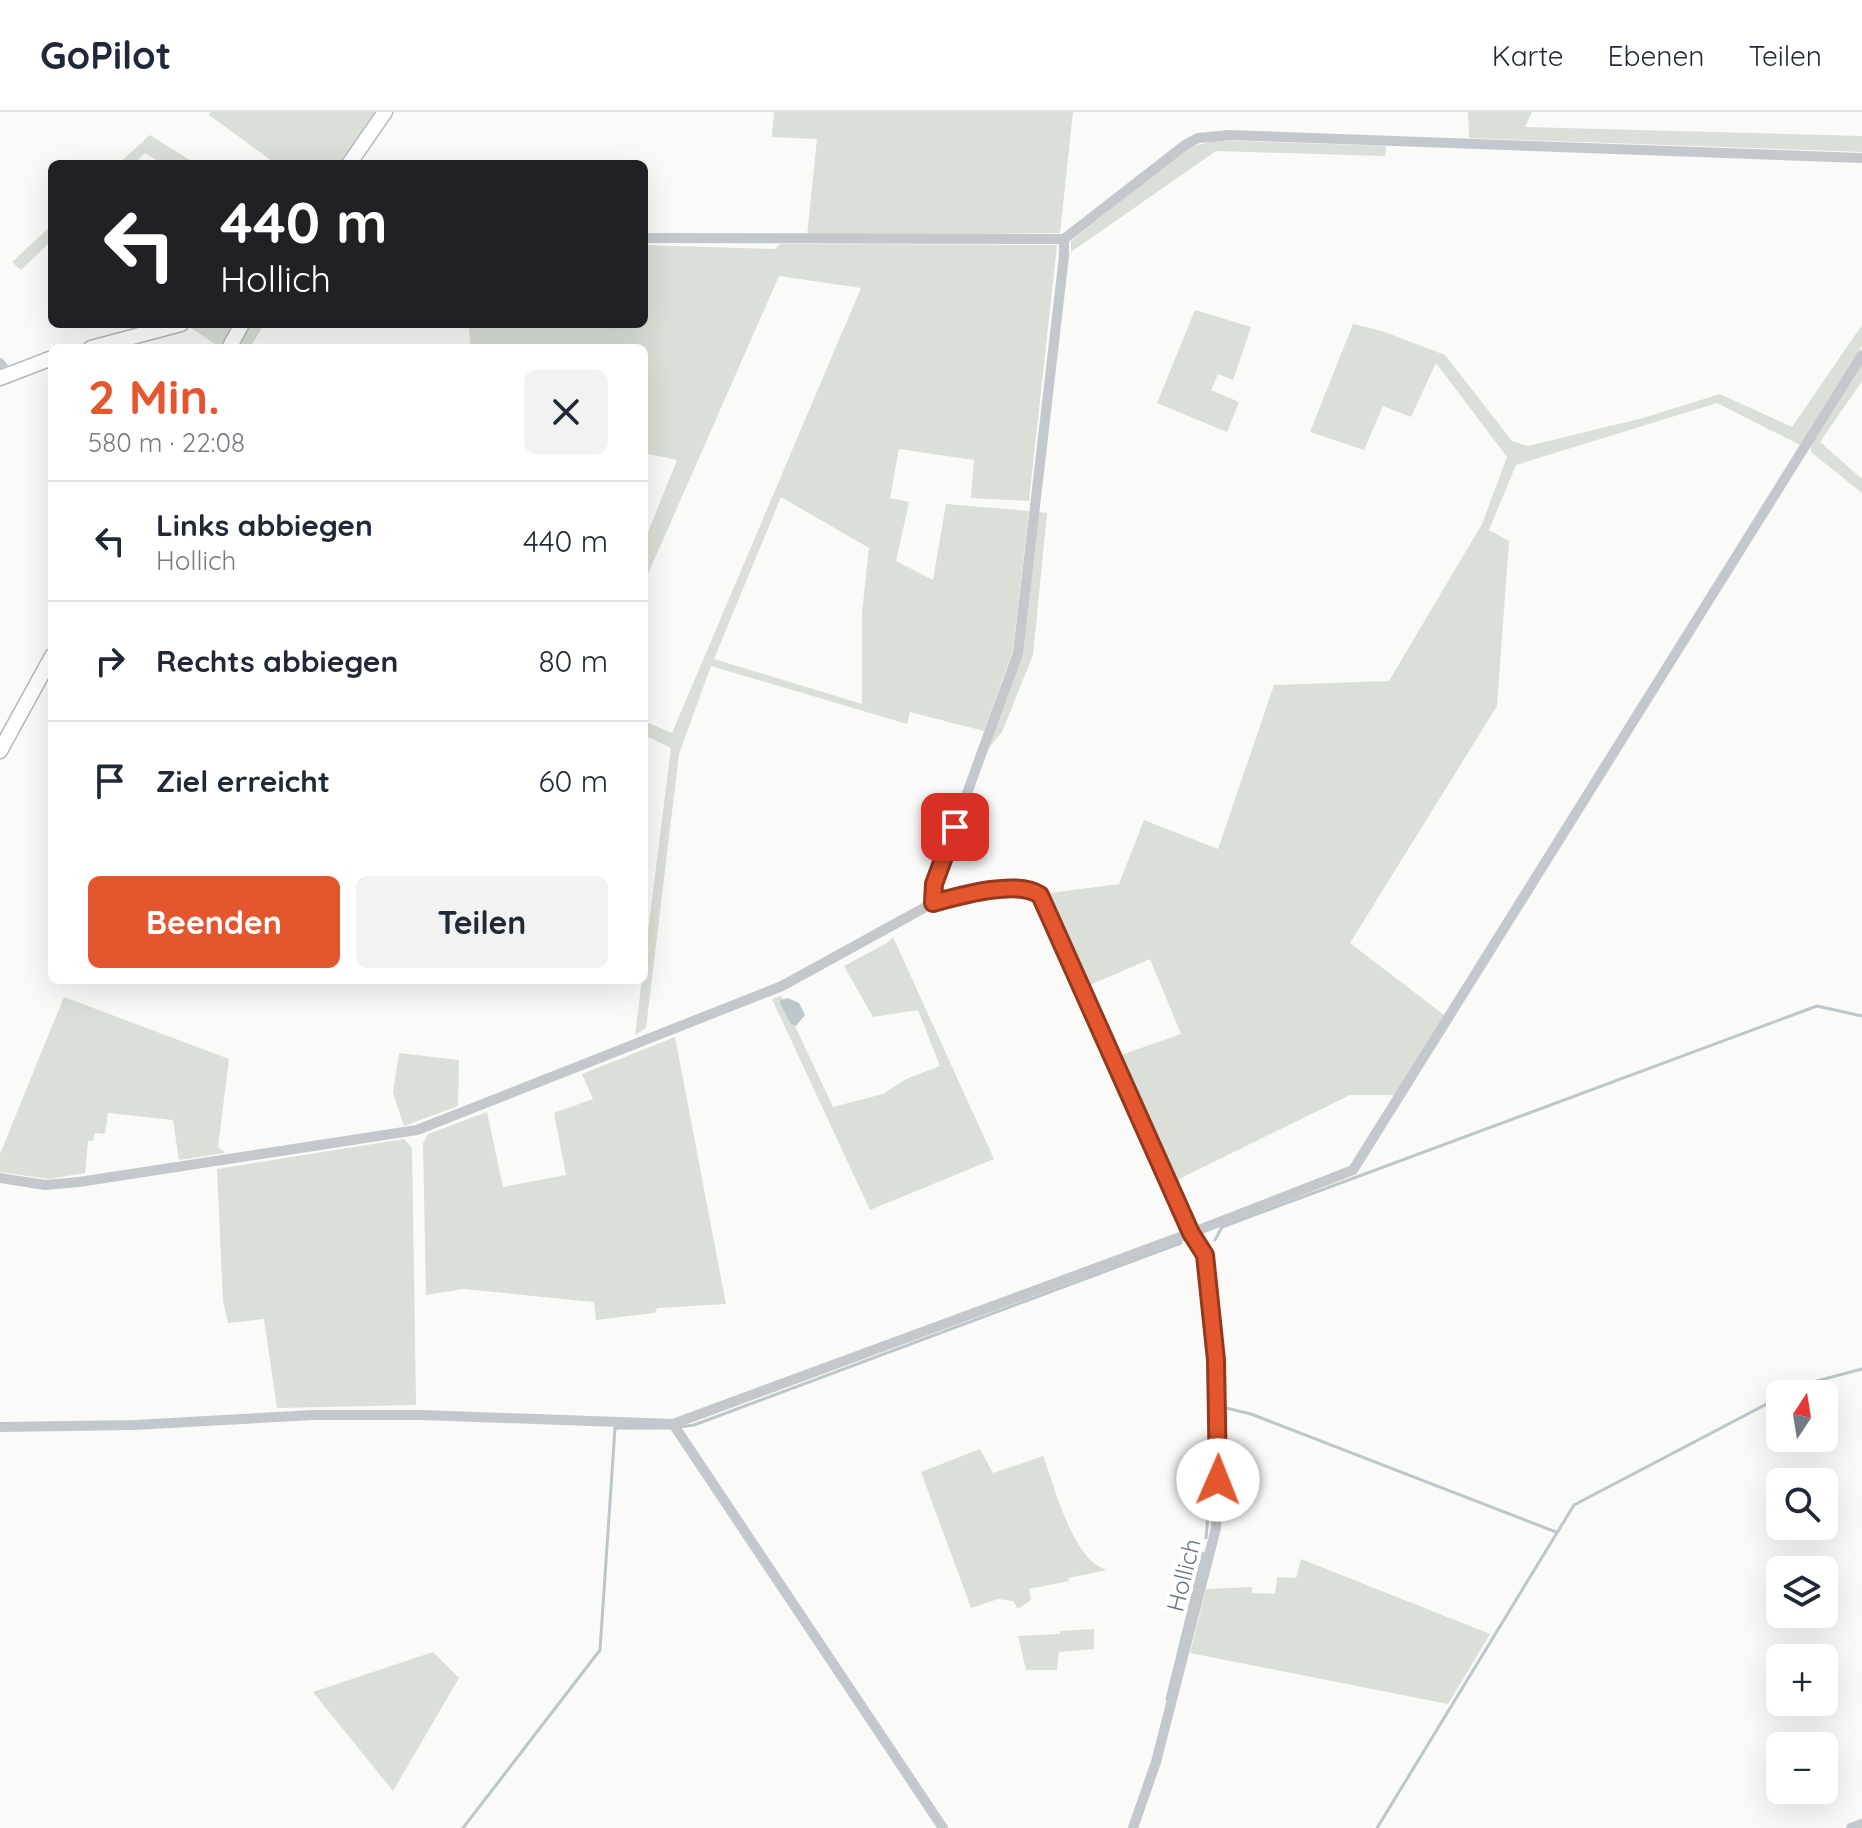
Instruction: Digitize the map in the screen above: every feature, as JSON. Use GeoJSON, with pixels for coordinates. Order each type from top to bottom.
{"type":"FeatureCollection","features":[{"type":"Feature","properties":{"kind":"main road"},"geometry":{"type":"LineString","coordinates":[[352,160],[385,112]]}},
{"type":"Feature","properties":{"kind":"main road"},"geometry":{"type":"LineString","coordinates":[[106,344],[166,328]]}},
{"type":"Feature","properties":{"kind":"main road"},"geometry":{"type":"LineString","coordinates":[[3,372],[48,359]]}},
{"type":"Feature","properties":{"kind":"main road"},"geometry":{"type":"LineString","coordinates":[[0,751],[48,663]]}},
{"type":"Feature","properties":{"kind":"street"},"geometry":{"type":"LineString","coordinates":[[648,238],[1064,239],[1185,145],[1212,136],[1862,158]]}},
{"type":"Feature","properties":{"kind":"street"},"geometry":{"type":"LineString","coordinates":[[933,903],[934,884],[1018,653],[1064,239]]}},
{"type":"Feature","properties":{"kind":"street"},"geometry":{"type":"LineString","coordinates":[[0,1427],[134,1425],[314,1415],[422,1415],[673,1424],[1353,1170],[1862,355]]}},
{"type":"Feature","properties":{"kind":"street","name":"Hollich"},"geometry":{"type":"LineString","coordinates":[[0,1178],[45,1185],[79,1182],[417,1130],[782,986],[933,903],[1019,888],[1040,895],[1191,1233],[1205,1255],[1216,1360],[1219,1456],[1216,1528],[1156,1762],[1133,1828]]}},
{"type":"Feature","properties":{"kind":"street"},"geometry":{"type":"LineString","coordinates":[[673,1424],[943,1828]]}},
{"type":"Feature","properties":{"kind":"street"},"geometry":{"type":"LineString","coordinates":[[1851,1828],[1862,1824]]}},
{"type":"Feature","properties":{"kind":"shaded area"},"geometry":{"type":"Polygon","coordinates":[[[211,112],[376,112],[343,160],[271,160],[209,115],[211,112]]]}},
{"type":"Feature","properties":{"kind":"shaded area"},"geometry":{"type":"Polygon","coordinates":[[[774,112],[1073,112],[1060,233],[807,236],[817,139],[772,137],[774,112]]]}},
{"type":"Feature","properties":{"kind":"shaded area"},"geometry":{"type":"Polygon","coordinates":[[[1468,112],[1532,112],[1525,127],[1862,136],[1862,152],[1469,138],[1468,112]]]}},
{"type":"Feature","properties":{"kind":"shaded area"},"geometry":{"type":"Polygon","coordinates":[[[150,135],[190,160],[156,160],[145,153],[138,160],[122,160],[150,135]]]}},
{"type":"Feature","properties":{"kind":"shaded area"},"geometry":{"type":"Polygon","coordinates":[[[1216,140],[1386,146],[1385,156],[1216,151],[1071,252],[1071,241],[1187,148],[1216,140]]]}},
{"type":"Feature","properties":{"kind":"shaded area"},"geometry":{"type":"Polygon","coordinates":[[[48,229],[48,244],[21,270],[12,262],[48,229]]]}},
{"type":"Feature","properties":{"kind":"shaded area"},"geometry":{"type":"Polygon","coordinates":[[[780,244],[1057,245],[1029,501],[971,498],[974,460],[899,449],[890,498],[909,502],[896,561],[933,580],[946,504],[1029,511],[1013,650],[984,731],[910,712],[907,724],[711,666],[679,754],[646,1028],[635,1035],[641,984],[648,984],[648,931],[671,748],[648,737],[648,723],[672,733],[861,288],[779,276],[648,574],[648,532],[677,460],[648,454],[648,344],[470,344],[469,328],[648,328],[648,245],[775,249],[780,244]],[[781,497],[714,659],[862,704],[862,613],[869,548],[781,497]]]}},
{"type":"Feature","properties":{"kind":"shaded area"},"geometry":{"type":"Polygon","coordinates":[[[1195,310],[1251,327],[1233,380],[1218,374],[1211,390],[1239,402],[1227,432],[1157,403],[1195,310]]]}},
{"type":"Feature","properties":{"kind":"shaded area"},"geometry":{"type":"Polygon","coordinates":[[[1353,324],[1382,331],[1445,355],[1512,441],[1528,446],[1643,418],[1720,394],[1792,427],[1862,325],[1862,346],[1800,445],[1717,403],[1516,465],[1489,530],[1509,541],[1497,706],[1350,943],[1444,1015],[1396,1095],[1350,1095],[1175,1181],[1121,1055],[1181,1034],[1150,959],[1088,986],[1050,893],[1119,884],[1144,820],[1218,849],[1274,685],[1389,681],[1482,524],[1507,457],[1436,363],[1411,417],[1383,406],[1364,450],[1310,432],[1353,324]]]}},
{"type":"Feature","properties":{"kind":"shaded area"},"geometry":{"type":"Polygon","coordinates":[[[191,328],[262,328],[252,344],[215,344],[191,328]]]}},
{"type":"Feature","properties":{"kind":"shaded area"},"geometry":{"type":"Polygon","coordinates":[[[1862,361],[1862,381],[1820,442],[1862,479],[1862,493],[1811,452],[1811,444],[1862,361]]]}},
{"type":"Feature","properties":{"kind":"shaded area"},"geometry":{"type":"Polygon","coordinates":[[[1039,512],[1047,513],[1033,655],[1002,732],[987,750],[1022,652],[1039,512]]]}},
{"type":"Feature","properties":{"kind":"shaded area"},"geometry":{"type":"Polygon","coordinates":[[[893,937],[994,1159],[870,1210],[772,999],[781,996],[833,1107],[883,1094],[906,1079],[940,1066],[918,1010],[873,1017],[844,966],[893,937]]]}},
{"type":"Feature","properties":{"kind":"shaded area"},"geometry":{"type":"Polygon","coordinates":[[[64,997],[229,1059],[218,1147],[225,1153],[179,1160],[173,1120],[108,1113],[105,1134],[95,1133],[93,1141],[88,1141],[85,1173],[49,1179],[0,1172],[0,1154],[64,997]]]}},
{"type":"Feature","properties":{"kind":"shaded area"},"geometry":{"type":"Polygon","coordinates":[[[788,998],[799,1003],[805,1015],[796,1026],[791,1024],[780,1003],[788,998]]]}},
{"type":"Feature","properties":{"kind":"shaded area"},"geometry":{"type":"Polygon","coordinates":[[[675,1037],[726,1304],[658,1308],[654,1313],[596,1320],[594,1302],[464,1289],[426,1295],[423,1143],[428,1134],[487,1112],[503,1187],[566,1175],[554,1113],[593,1099],[582,1074],[675,1037]]]}},
{"type":"Feature","properties":{"kind":"shaded area"},"geometry":{"type":"Polygon","coordinates":[[[399,1053],[459,1060],[458,1106],[404,1126],[393,1093],[399,1053]]]}},
{"type":"Feature","properties":{"kind":"shaded area"},"geometry":{"type":"Polygon","coordinates":[[[404,1139],[412,1148],[416,1405],[277,1408],[264,1319],[228,1323],[223,1301],[217,1169],[404,1139]]]}},
{"type":"Feature","properties":{"kind":"shaded area"},"geometry":{"type":"Polygon","coordinates":[[[980,1449],[993,1473],[1043,1456],[1075,1538],[1095,1564],[1107,1570],[1029,1589],[1031,1600],[1018,1609],[1013,1601],[998,1599],[971,1608],[921,1472],[980,1449]]]}},
{"type":"Feature","properties":{"kind":"shaded area"},"geometry":{"type":"Polygon","coordinates":[[[1301,1559],[1490,1634],[1448,1704],[1190,1653],[1206,1589],[1252,1587],[1252,1593],[1275,1594],[1277,1577],[1296,1578],[1301,1559]]]}},
{"type":"Feature","properties":{"kind":"shaded area"},"geometry":{"type":"Polygon","coordinates":[[[1094,1629],[1094,1649],[1059,1652],[1057,1670],[1026,1670],[1018,1636],[1094,1629]]]}},
{"type":"Feature","properties":{"kind":"shaded area"},"geometry":{"type":"Polygon","coordinates":[[[433,1652],[459,1678],[393,1791],[313,1692],[433,1652]]]}},
{"type":"Feature","properties":{"kind":"waterway"},"geometry":{"type":"LineString","coordinates":[[1215,1240],[1222,1227],[1817,1006],[1862,1016]]}},
{"type":"Feature","properties":{"kind":"waterway"},"geometry":{"type":"LineString","coordinates":[[679,1427],[694,1425],[1181,1243]]}},
{"type":"Feature","properties":{"kind":"waterway"},"geometry":{"type":"LineString","coordinates":[[1821,1380],[1862,1369]]}},
{"type":"Feature","properties":{"kind":"waterway"},"geometry":{"type":"LineString","coordinates":[[1377,1828],[1574,1505],[1766,1404]]}},
{"type":"Feature","properties":{"kind":"waterway"},"geometry":{"type":"LineString","coordinates":[[1206,1538],[1212,1473],[1212,1407]]}},
{"type":"Feature","properties":{"kind":"waterway"},"geometry":{"type":"LineString","coordinates":[[1226,1408],[1251,1414],[1556,1532]]}},
{"type":"Feature","properties":{"kind":"waterway"},"geometry":{"type":"LineString","coordinates":[[463,1828],[600,1650],[615,1428],[672,1428]]}},
{"type":"Feature","properties":{"kind":"waterway"},"geometry":{"type":"LineString","coordinates":[[1167,1699],[1203,1553]]}},
{"type":"Feature","properties":{"kind":"route"},"geometry":{"type":"LineString","coordinates":[[955,827],[934,884],[933,903],[1019,888],[1034,891],[1044,900],[1191,1233],[1205,1255],[1216,1360],[1218,1480]]}}]}
